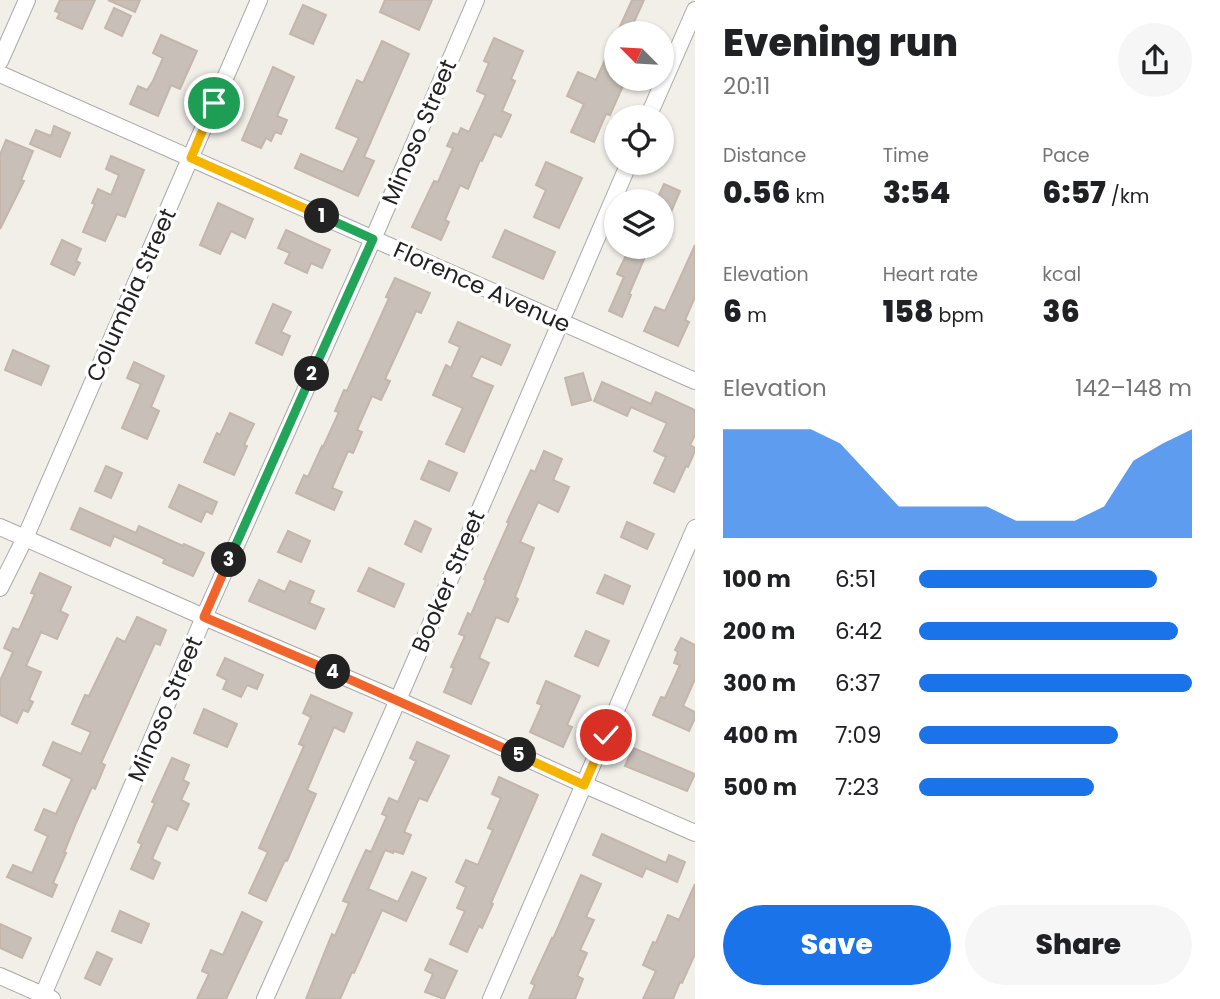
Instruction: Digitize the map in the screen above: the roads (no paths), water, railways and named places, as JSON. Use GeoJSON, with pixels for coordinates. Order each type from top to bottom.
{"type":"FeatureCollection","features":[{"type":"Feature","properties":{"kind":"street"},"geometry":{"type":"LineString","coordinates":[[0,61],[26,0]]}},
{"type":"Feature","properties":{"kind":"street","name":"Columbia Street"},"geometry":{"type":"LineString","coordinates":[[0,588],[26,538],[260,0]]}},
{"type":"Feature","properties":{"kind":"street","name":"Minoso Street"},"geometry":{"type":"LineString","coordinates":[[47,997],[204,617],[373,239],[475,0]]}},
{"type":"Feature","properties":{"kind":"street"},"geometry":{"type":"LineString","coordinates":[[654,105],[695,10]]}},
{"type":"Feature","properties":{"kind":"street","name":"Florence Avenue"},"geometry":{"type":"LineString","coordinates":[[0,74],[695,381]]}},
{"type":"Feature","properties":{"kind":"street","name":"Booker Street"},"geometry":{"type":"LineString","coordinates":[[265,999],[398,699],[624,175]]}},
{"type":"Feature","properties":{"kind":"street"},"geometry":{"type":"LineString","coordinates":[[0,527],[398,699],[584,785],[695,832]]}},
{"type":"Feature","properties":{"kind":"street"},"geometry":{"type":"LineString","coordinates":[[491,999],[695,528]]}},
{"type":"Feature","properties":{"kind":"street"},"geometry":{"type":"LineString","coordinates":[[0,976],[47,997]]}}]}
